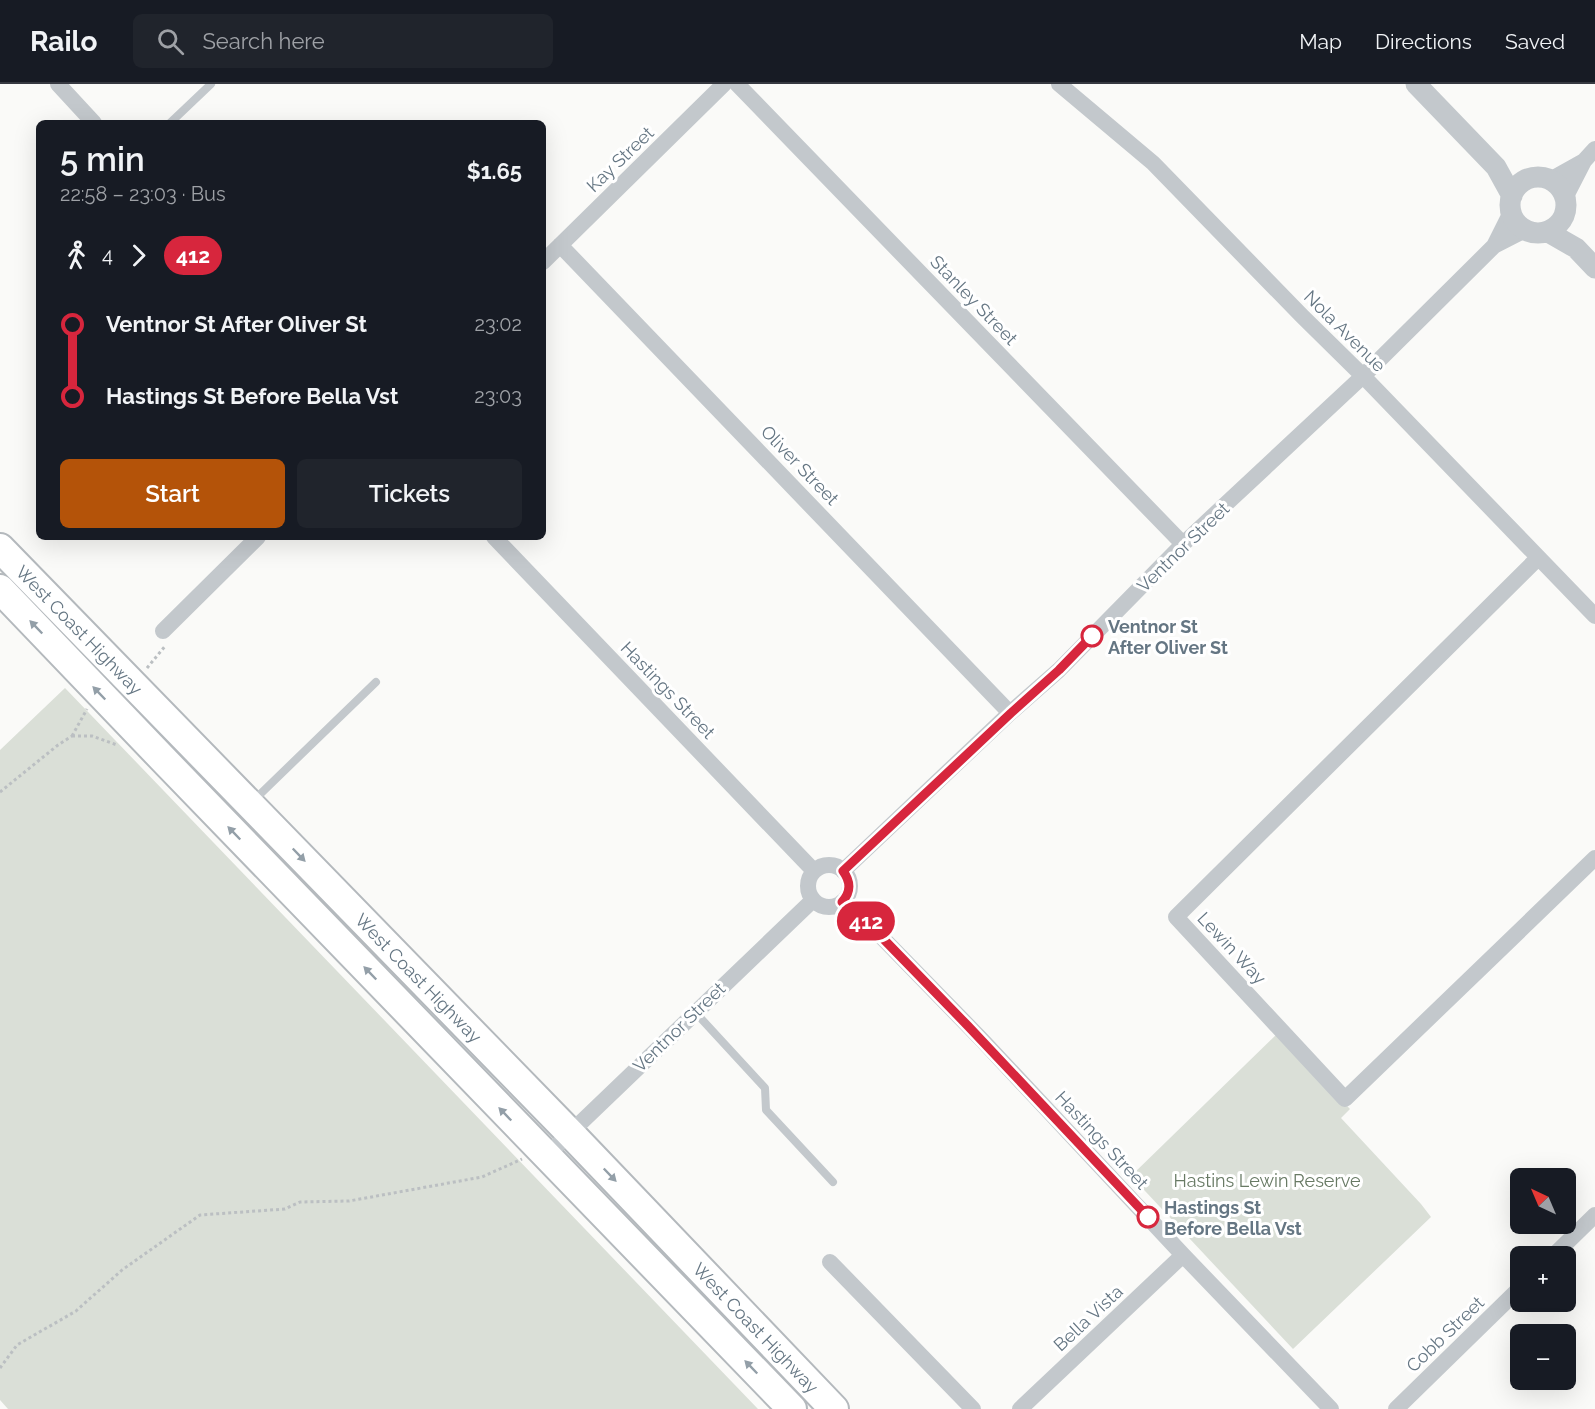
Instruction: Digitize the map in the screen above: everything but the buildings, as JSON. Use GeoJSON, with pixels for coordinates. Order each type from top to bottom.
{"type":"FeatureCollection","features":[{"type":"Feature","properties":{"kind":"highway","name":"West Coast Highway"},"geometry":{"type":"LineString","coordinates":[[0,548],[570,1133],[833,1408]]}},
{"type":"Feature","properties":{"kind":"highway","name":"West Coast Highway"},"geometry":{"type":"LineString","coordinates":[[0,588],[534,1157],[792,1409]]}},
{"type":"Feature","properties":{"kind":"highway"},"geometry":{"type":"LineString","coordinates":[[162,759],[184,738]]}},
{"type":"Feature","properties":{"kind":"street"},"geometry":{"type":"LineString","coordinates":[[58,84],[91,120]]}},
{"type":"Feature","properties":{"kind":"street","name":"Kay Street"},"geometry":{"type":"LineString","coordinates":[[546,259],[724,84]]}},
{"type":"Feature","properties":{"kind":"street","name":"Stanley Street"},"geometry":{"type":"LineString","coordinates":[[737,84],[1183,544]]}},
{"type":"Feature","properties":{"kind":"street","name":"Nola Avenue"},"geometry":{"type":"LineString","coordinates":[[1059,84],[1153,163],[1595,616]]}},
{"type":"Feature","properties":{"kind":"street"},"geometry":{"type":"LineString","coordinates":[[1416,84],[1496,167],[1511,204],[1514,219],[1525,230],[1540,234],[1558,216],[1589,155]]}},
{"type":"Feature","properties":{"kind":"street"},"geometry":{"type":"LineString","coordinates":[[1550,180],[1589,155]]}},
{"type":"Feature","properties":{"kind":"street"},"geometry":{"type":"LineString","coordinates":[[1496,167],[1528,179],[1543,178],[1557,184],[1558,216],[1576,248],[1595,268]]}},
{"type":"Feature","properties":{"kind":"street","name":"Ventnor Street"},"geometry":{"type":"LineString","coordinates":[[1494,246],[1521,183],[1528,179]]}},
{"type":"Feature","properties":{"kind":"street","name":"Ventnor Street"},"geometry":{"type":"LineString","coordinates":[[843,871],[1059,670],[1183,544],[1363,376],[1494,246],[1525,230]]}},
{"type":"Feature","properties":{"kind":"street","name":"Oliver Street"},"geometry":{"type":"LineString","coordinates":[[560,245],[1011,713]]}},
{"type":"Feature","properties":{"kind":"street"},"geometry":{"type":"LineString","coordinates":[[163,631],[248,540]]}},
{"type":"Feature","properties":{"kind":"street","name":"Hastings Street"},"geometry":{"type":"LineString","coordinates":[[497,540],[813,871]]}},
{"type":"Feature","properties":{"kind":"street","name":"Lewin Way"},"geometry":{"type":"LineString","coordinates":[[1538,558],[1176,917],[1345,1099],[1595,858]]}},
{"type":"Feature","properties":{"kind":"street"},"geometry":{"type":"LineString","coordinates":[[827,865],[834,865],[843,871],[848,877],[849,889],[842,902],[826,906],[813,900],[808,891],[808,881],[813,871],[827,865]]}},
{"type":"Feature","properties":{"kind":"street","name":"Ventnor Street"},"geometry":{"type":"LineString","coordinates":[[534,1157],[570,1133],[813,900]]}},
{"type":"Feature","properties":{"kind":"street","name":"Hastings Street"},"geometry":{"type":"LineString","coordinates":[[842,902],[865,920],[975,1033],[1331,1409]]}},
{"type":"Feature","properties":{"kind":"street"},"geometry":{"type":"LineString","coordinates":[[1563,1246],[1595,1215]]}},
{"type":"Feature","properties":{"kind":"street","name":"Bella Vista"},"geometry":{"type":"LineString","coordinates":[[1020,1409],[1183,1255]]}},
{"type":"Feature","properties":{"kind":"street"},"geometry":{"type":"LineString","coordinates":[[830,1262],[973,1409]]}},
{"type":"Feature","properties":{"kind":"street","name":"Cobb Street"},"geometry":{"type":"LineString","coordinates":[[1396,1409],[1510,1298]]}},
{"type":"Feature","properties":{"kind":"lane"},"geometry":{"type":"LineString","coordinates":[[173,120],[211,84]]}},
{"type":"Feature","properties":{"kind":"lane"},"geometry":{"type":"LineString","coordinates":[[249,805],[376,682]]}},
{"type":"Feature","properties":{"kind":"lane"},"geometry":{"type":"LineString","coordinates":[[695,1012],[765,1088],[766,1110],[833,1182]]}},
{"type":"Feature","properties":{"kind":"path"},"geometry":{"type":"LineString","coordinates":[[0,792],[72,736]]}},
{"type":"Feature","properties":{"kind":"path"},"geometry":{"type":"LineString","coordinates":[[0,1368],[17,1345],[76,1311],[122,1270],[200,1215],[285,1209],[300,1202],[349,1201],[482,1178],[534,1157]]}},
{"type":"Feature","properties":{"kind":"green space"},"geometry":{"type":"Polygon","coordinates":[[[65,688],[758,1409],[8,1409],[0,1400],[0,750],[65,688]]]}},
{"type":"Feature","properties":{"kind":"green space","name":"Hastins Lewin Reserve"},"geometry":{"type":"Polygon","coordinates":[[[1277,1034],[1350,1109],[1341,1118],[1431,1217],[1293,1349],[1131,1176],[1277,1034]]]}},
{"type":"Feature","properties":{"kind":"bus line","name":"412"},"geometry":{"type":"LineString","coordinates":[[1092,636],[1059,670],[843,871],[848,877],[849,889],[842,902],[865,920],[968,1026],[1148,1217]]}},
{"type":"Feature","properties":{"kind":"place","name":"Ventnor St After Oliver St"},"geometry":{"type":"Point","coordinates":[1092,636]}},
{"type":"Feature","properties":{"kind":"place","name":"Hastings St Before Bella Vst"},"geometry":{"type":"Point","coordinates":[1148,1217]}}]}
